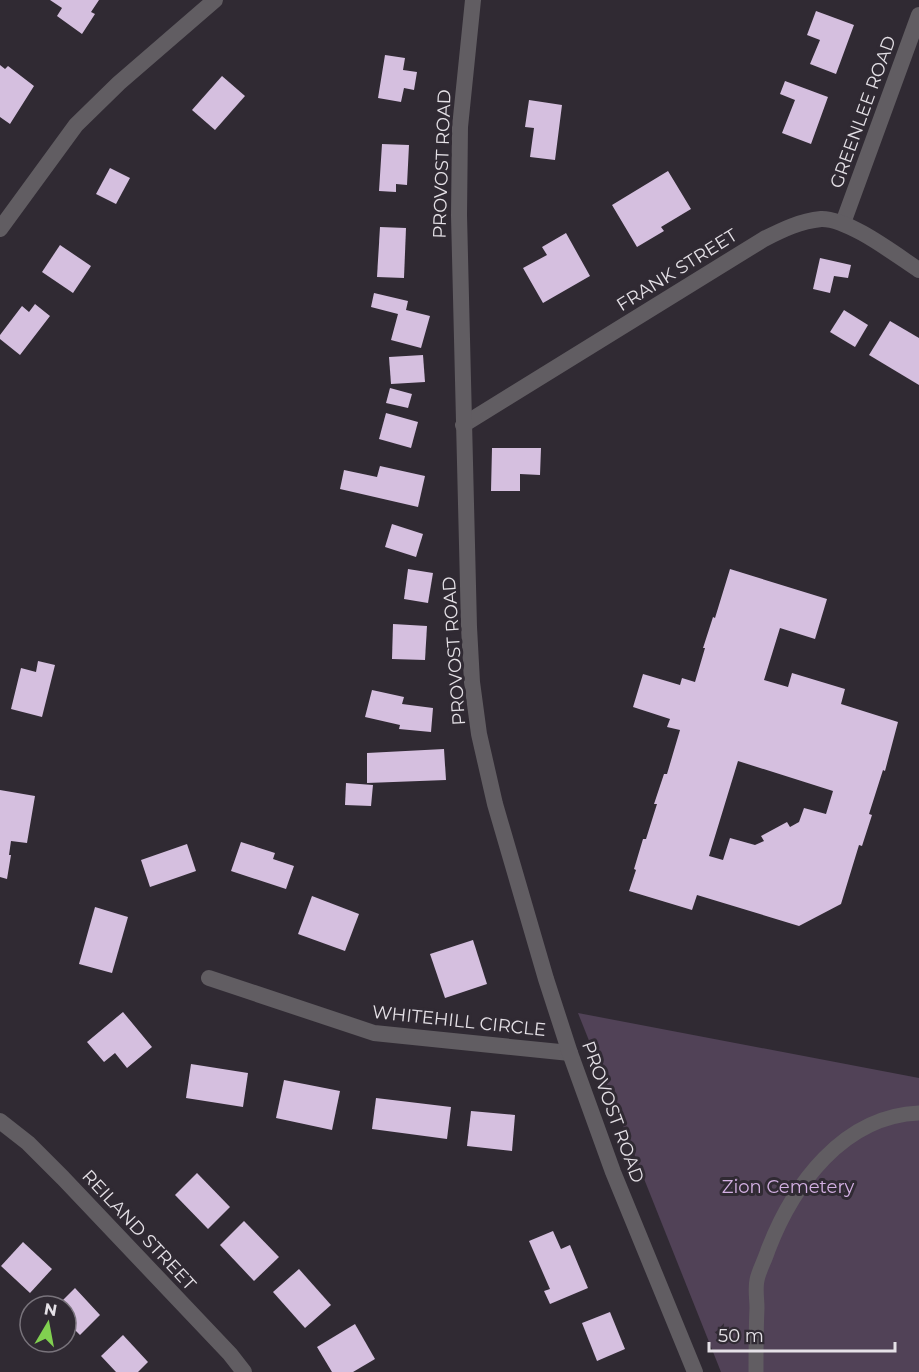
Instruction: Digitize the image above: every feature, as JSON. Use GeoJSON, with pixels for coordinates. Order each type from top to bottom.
{"type":"FeatureCollection","features":[{"type":"Feature","properties":{"kind":"street"},"geometry":{"type":"LineString","coordinates":[[0,229],[76,125],[119,83],[215,0]]}},
{"type":"Feature","properties":{"kind":"street","name":"PROVOST ROAD"},"geometry":{"type":"LineString","coordinates":[[472,0],[460,127],[459,215],[463,425],[472,682],[479,734],[495,804],[570,1053],[613,1172],[695,1372]]}},
{"type":"Feature","properties":{"kind":"street","name":"GREENLEE ROAD"},"geometry":{"type":"LineString","coordinates":[[843,223],[919,15]]}},
{"type":"Feature","properties":{"kind":"street","name":"FRANK STREET"},"geometry":{"type":"LineString","coordinates":[[463,425],[764,239],[794,225],[822,219],[843,223],[919,270]]}},
{"type":"Feature","properties":{"kind":"street","name":"WHITEHILL CIRCLE"},"geometry":{"type":"LineString","coordinates":[[209,978],[374,1034],[570,1053]]}},
{"type":"Feature","properties":{"kind":"street","name":"REILAND STREET"},"geometry":{"type":"LineString","coordinates":[[0,1121],[28,1143],[63,1178],[222,1345],[244,1372]]}},
{"type":"Feature","properties":{"kind":"lane"},"geometry":{"type":"LineString","coordinates":[[756,1372],[757,1281],[776,1230],[802,1184],[827,1154],[854,1134],[877,1122],[919,1113]]}},
{"type":"Feature","properties":{"kind":"green space","name":"Zion Cemetery"},"geometry":{"type":"Polygon","coordinates":[[[578,1013],[919,1078],[919,1372],[721,1372],[578,1013]]]}},
{"type":"Feature","properties":{"kind":"building"},"geometry":{"type":"Polygon","coordinates":[[[50,0],[99,0],[91,12],[95,14],[82,34],[57,16],[62,8],[50,0]]]}},
{"type":"Feature","properties":{"kind":"building"},"geometry":{"type":"Polygon","coordinates":[[[816,11],[854,25],[836,74],[810,64],[820,40],[807,35],[816,11]]]}},
{"type":"Feature","properties":{"kind":"building"},"geometry":{"type":"Polygon","coordinates":[[[385,55],[405,58],[403,70],[417,72],[414,90],[404,88],[401,102],[378,98],[385,55]]]}},
{"type":"Feature","properties":{"kind":"building"},"geometry":{"type":"Polygon","coordinates":[[[0,65],[5,69],[8,66],[34,86],[10,124],[0,117],[0,65]]]}},
{"type":"Feature","properties":{"kind":"building"},"geometry":{"type":"Polygon","coordinates":[[[222,76],[245,96],[215,130],[192,110],[222,76]]]}},
{"type":"Feature","properties":{"kind":"building"},"geometry":{"type":"Polygon","coordinates":[[[785,81],[828,97],[811,144],[782,133],[795,100],[780,94],[785,81]]]}},
{"type":"Feature","properties":{"kind":"building"},"geometry":{"type":"Polygon","coordinates":[[[529,100],[562,105],[555,160],[530,157],[534,128],[525,127],[529,100]]]}},
{"type":"Feature","properties":{"kind":"building"},"geometry":{"type":"Polygon","coordinates":[[[382,144],[409,145],[407,185],[396,184],[396,192],[379,191],[382,144]]]}},
{"type":"Feature","properties":{"kind":"building"},"geometry":{"type":"Polygon","coordinates":[[[110,168],[130,178],[116,204],[96,194],[110,168]]]}},
{"type":"Feature","properties":{"kind":"building"},"geometry":{"type":"Polygon","coordinates":[[[668,171],[691,209],[661,227],[664,231],[637,247],[612,205],[668,171]]]}},
{"type":"Feature","properties":{"kind":"building"},"geometry":{"type":"Polygon","coordinates":[[[380,227],[406,228],[404,278],[377,277],[380,227]]]}},
{"type":"Feature","properties":{"kind":"building"},"geometry":{"type":"Polygon","coordinates":[[[566,233],[590,276],[543,303],[523,268],[547,255],[542,247],[566,233]]]}},
{"type":"Feature","properties":{"kind":"building"},"geometry":{"type":"Polygon","coordinates":[[[60,245],[91,266],[73,293],[42,272],[60,245]]]}},
{"type":"Feature","properties":{"kind":"building"},"geometry":{"type":"Polygon","coordinates":[[[820,258],[851,265],[848,278],[834,276],[830,293],[813,289],[820,258]]]}},
{"type":"Feature","properties":{"kind":"building"},"geometry":{"type":"Polygon","coordinates":[[[374,293],[408,301],[406,310],[430,316],[421,348],[391,340],[398,314],[371,307],[374,293]]]}},
{"type":"Feature","properties":{"kind":"building"},"geometry":{"type":"Polygon","coordinates":[[[35,304],[50,316],[20,355],[0,339],[0,335],[22,306],[29,312],[35,304]]]}},
{"type":"Feature","properties":{"kind":"building"},"geometry":{"type":"Polygon","coordinates":[[[844,310],[868,325],[855,347],[830,332],[844,310]]]}},
{"type":"Feature","properties":{"kind":"building"},"geometry":{"type":"Polygon","coordinates":[[[890,321],[919,338],[919,385],[869,355],[890,321]]]}},
{"type":"Feature","properties":{"kind":"building"},"geometry":{"type":"Polygon","coordinates":[[[423,355],[425,382],[391,384],[389,357],[423,355]]]}},
{"type":"Feature","properties":{"kind":"building"},"geometry":{"type":"Polygon","coordinates":[[[390,388],[412,394],[408,408],[386,403],[390,388]]]}},
{"type":"Feature","properties":{"kind":"building"},"geometry":{"type":"Polygon","coordinates":[[[386,413],[418,422],[411,448],[379,439],[386,413]]]}},
{"type":"Feature","properties":{"kind":"building"},"geometry":{"type":"Polygon","coordinates":[[[492,448],[541,448],[540,475],[520,474],[520,491],[491,491],[492,448]]]}},
{"type":"Feature","properties":{"kind":"building"},"geometry":{"type":"Polygon","coordinates":[[[380,466],[425,476],[418,507],[340,489],[344,470],[377,477],[380,466]]]}},
{"type":"Feature","properties":{"kind":"building"},"geometry":{"type":"Polygon","coordinates":[[[392,524],[423,534],[416,557],[385,547],[392,524]]]}},
{"type":"Feature","properties":{"kind":"building"},"geometry":{"type":"Polygon","coordinates":[[[408,569],[433,573],[428,603],[404,599],[408,569]]]}},
{"type":"Feature","properties":{"kind":"building"},"geometry":{"type":"Polygon","coordinates":[[[730,569],[827,599],[815,639],[780,628],[764,680],[788,687],[792,673],[845,689],[841,704],[898,722],[885,771],[883,770],[869,814],[872,815],[862,846],[859,845],[841,904],[799,926],[697,895],[692,910],[629,891],[643,839],[646,839],[657,804],[654,804],[664,774],[667,774],[680,730],[667,727],[670,719],[633,707],[643,674],[680,685],[682,678],[695,682],[705,648],[703,648],[713,617],[715,618],[730,569]],[[738,761],[709,856],[723,860],[730,838],[755,845],[764,841],[761,836],[787,822],[790,827],[799,822],[804,808],[826,814],[833,791],[738,761]]]}},
{"type":"Feature","properties":{"kind":"building"},"geometry":{"type":"Polygon","coordinates":[[[393,624],[427,626],[425,660],[392,659],[393,624]]]}},
{"type":"Feature","properties":{"kind":"building"},"geometry":{"type":"Polygon","coordinates":[[[38,661],[55,665],[42,717],[11,709],[21,668],[36,672],[38,661]]]}},
{"type":"Feature","properties":{"kind":"building"},"geometry":{"type":"Polygon","coordinates":[[[372,690],[404,697],[402,704],[433,708],[431,732],[399,729],[400,725],[365,717],[372,690]]]}},
{"type":"Feature","properties":{"kind":"building"},"geometry":{"type":"Polygon","coordinates":[[[444,749],[446,780],[367,783],[367,753],[444,749]]]}},
{"type":"Feature","properties":{"kind":"building"},"geometry":{"type":"Polygon","coordinates":[[[346,783],[373,785],[371,806],[345,805],[346,783]]]}},
{"type":"Feature","properties":{"kind":"building"},"geometry":{"type":"Polygon","coordinates":[[[0,790],[35,796],[27,843],[11,841],[7,879],[0,877],[0,790]]]}},
{"type":"Feature","properties":{"kind":"building"},"geometry":{"type":"Polygon","coordinates":[[[241,842],[275,853],[273,859],[294,866],[286,889],[231,871],[241,842]]]}},
{"type":"Feature","properties":{"kind":"building"},"geometry":{"type":"Polygon","coordinates":[[[187,844],[196,871],[150,887],[141,860],[187,844]]]}},
{"type":"Feature","properties":{"kind":"building"},"geometry":{"type":"Polygon","coordinates":[[[312,896],[359,914],[345,951],[298,934],[312,896]]]}},
{"type":"Feature","properties":{"kind":"building"},"geometry":{"type":"Polygon","coordinates":[[[95,907],[128,917],[112,973],[79,964],[95,907]]]}},
{"type":"Feature","properties":{"kind":"building"},"geometry":{"type":"Polygon","coordinates":[[[473,940],[487,984],[445,998],[430,954],[473,940]]]}},
{"type":"Feature","properties":{"kind":"building"},"geometry":{"type":"Polygon","coordinates":[[[123,1012],[152,1047],[127,1068],[115,1053],[104,1062],[87,1042],[123,1012]]]}},
{"type":"Feature","properties":{"kind":"building"},"geometry":{"type":"Polygon","coordinates":[[[191,1064],[248,1073],[243,1107],[186,1098],[191,1064]]]}},
{"type":"Feature","properties":{"kind":"building"},"geometry":{"type":"Polygon","coordinates":[[[284,1080],[340,1091],[332,1130],[276,1118],[284,1080]]]}},
{"type":"Feature","properties":{"kind":"building"},"geometry":{"type":"Polygon","coordinates":[[[376,1098],[451,1107],[447,1139],[372,1129],[376,1098]]]}},
{"type":"Feature","properties":{"kind":"building"},"geometry":{"type":"Polygon","coordinates":[[[471,1111],[515,1115],[512,1151],[467,1146],[471,1111]]]}},
{"type":"Feature","properties":{"kind":"building"},"geometry":{"type":"Polygon","coordinates":[[[197,1173],[230,1207],[208,1229],[175,1195],[197,1173]]]}},
{"type":"Feature","properties":{"kind":"building"},"geometry":{"type":"Polygon","coordinates":[[[244,1221],[279,1257],[254,1281],[220,1245],[244,1221]]]}},
{"type":"Feature","properties":{"kind":"building"},"geometry":{"type":"Polygon","coordinates":[[[553,1231],[561,1249],[570,1245],[588,1288],[550,1304],[544,1291],[550,1289],[529,1241],[553,1231]]]}},
{"type":"Feature","properties":{"kind":"building"},"geometry":{"type":"Polygon","coordinates":[[[23,1242],[52,1269],[30,1293],[1,1266],[23,1242]]]}},
{"type":"Feature","properties":{"kind":"building"},"geometry":{"type":"Polygon","coordinates":[[[299,1269],[331,1305],[305,1328],[273,1292],[299,1269]]]}},
{"type":"Feature","properties":{"kind":"building"},"geometry":{"type":"Polygon","coordinates":[[[75,1288],[100,1315],[80,1335],[78,1333],[78,1294],[69,1294],[75,1288]]]}},
{"type":"Feature","properties":{"kind":"building"},"geometry":{"type":"Polygon","coordinates":[[[610,1312],[625,1349],[597,1361],[582,1323],[610,1312]]]}},
{"type":"Feature","properties":{"kind":"building"},"geometry":{"type":"Polygon","coordinates":[[[355,1324],[375,1359],[353,1372],[332,1372],[317,1347],[355,1324]]]}},
{"type":"Feature","properties":{"kind":"building"},"geometry":{"type":"Polygon","coordinates":[[[123,1335],[148,1362],[138,1372],[116,1372],[101,1356],[123,1335]]]}}]}
